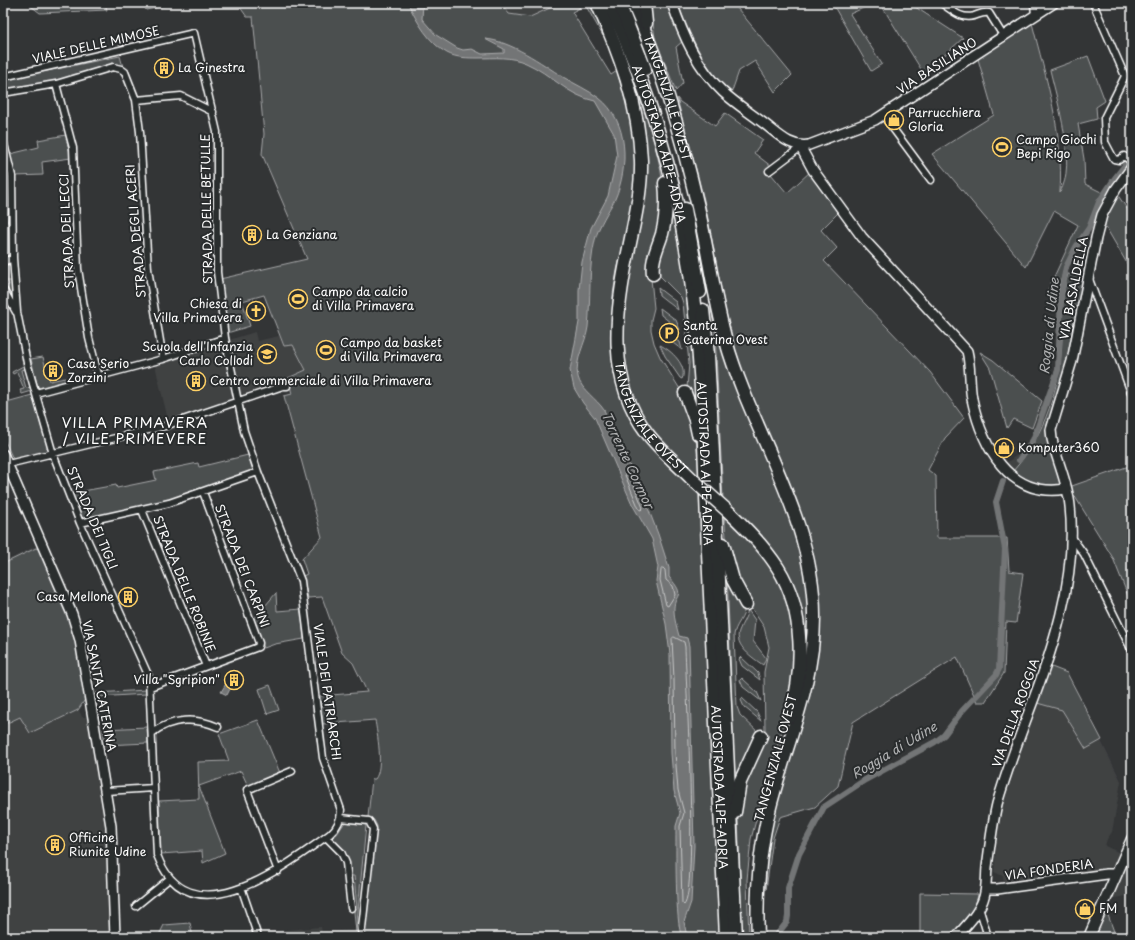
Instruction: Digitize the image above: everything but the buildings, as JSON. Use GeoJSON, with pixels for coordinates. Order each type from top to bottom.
{"type":"FeatureCollection","features":[{"type":"Feature","properties":{"kind":"highway","name":"TANGENZIALE OVEST"},"geometry":{"type":"LineString","coordinates":[[593,3],[599,8],[629,88],[636,120],[641,160],[637,203],[624,275],[617,326],[618,362],[625,391],[638,419],[648,434],[692,479],[764,548],[779,569],[795,610],[800,647],[797,682],[791,713],[764,801],[755,837],[751,870],[750,937]]}},
{"type":"Feature","properties":{"kind":"highway","name":"AUTOSTRADA ALPE-ADRIA"},"geometry":{"type":"LineString","coordinates":[[609,3],[647,96],[680,221],[694,302],[699,358],[726,937]]}},
{"type":"Feature","properties":{"kind":"highway","name":"AUTOSTRADA ALPE-ADRIA"},"geometry":{"type":"LineString","coordinates":[[619,3],[641,59],[665,130],[694,248],[708,354],[736,937]]}},
{"type":"Feature","properties":{"kind":"highway","name":"TANGENZIALE OVEST"},"geometry":{"type":"LineString","coordinates":[[633,3],[652,49],[675,117],[689,168],[726,339],[738,379],[794,512],[808,560],[813,587],[814,634],[806,687],[771,804],[759,862],[757,885],[758,937]]}},
{"type":"Feature","properties":{"kind":"highway"},"geometry":{"type":"LineString","coordinates":[[644,3],[645,19],[652,49]]}},
{"type":"Feature","properties":{"kind":"highway"},"geometry":{"type":"LineString","coordinates":[[653,274],[653,261],[665,217],[664,156]]}},
{"type":"Feature","properties":{"kind":"highway"},"geometry":{"type":"LineString","coordinates":[[684,393],[698,429],[700,468],[705,481]]}},
{"type":"Feature","properties":{"kind":"highway"},"geometry":{"type":"LineString","coordinates":[[713,470],[719,491],[725,556],[733,580],[746,604]]}},
{"type":"Feature","properties":{"kind":"highway"},"geometry":{"type":"LineString","coordinates":[[732,874],[736,854],[736,798],[746,767],[761,736]]}},
{"type":"Feature","properties":{"kind":"main road"},"geometry":{"type":"LineString","coordinates":[[1089,937],[1115,874],[1132,839]]}},
{"type":"Feature","properties":{"kind":"street"},"geometry":{"type":"LineString","coordinates":[[672,3],[682,30],[698,62],[711,79],[729,97],[786,140],[800,146],[813,170],[862,237],[966,351],[969,361],[972,395],[976,415],[995,460],[1010,474],[1027,486],[1039,490],[1066,489]]}},
{"type":"Feature","properties":{"kind":"street","name":"VIA BASILIANO"},"geometry":{"type":"LineString","coordinates":[[941,3],[963,17],[972,17],[983,12],[989,13],[1004,37]]}},
{"type":"Feature","properties":{"kind":"street"},"geometry":{"type":"LineString","coordinates":[[1034,3],[1034,16]]}},
{"type":"Feature","properties":{"kind":"street","name":"VIA BASILIANO"},"geometry":{"type":"LineString","coordinates":[[800,146],[860,126],[883,115],[1054,3]]}},
{"type":"Feature","properties":{"kind":"street"},"geometry":{"type":"LineString","coordinates":[[1093,3],[1125,76],[1104,114],[1104,136],[1109,153],[1116,161],[1130,162]]}},
{"type":"Feature","properties":{"kind":"street","name":"VIALE DELLE MIMOSE"},"geometry":{"type":"LineString","coordinates":[[3,77],[194,33]]}},
{"type":"Feature","properties":{"kind":"street","name":"STRADA DELLE BETULLE"},"geometry":{"type":"LineString","coordinates":[[194,33],[217,132],[216,272],[225,338],[244,431],[258,472],[297,567]]}},
{"type":"Feature","properties":{"kind":"street","name":"STRADA DEGLI ACERI"},"geometry":{"type":"LineString","coordinates":[[3,93],[56,84],[108,68],[117,68],[125,72],[136,100],[140,132],[148,269],[163,359]]}},
{"type":"Feature","properties":{"kind":"street","name":"STRADA DEI LECCI"},"geometry":{"type":"LineString","coordinates":[[56,84],[73,148],[78,268],[89,338],[99,378]]}},
{"type":"Feature","properties":{"kind":"street"},"geometry":{"type":"LineString","coordinates":[[136,100],[181,96],[213,112]]}},
{"type":"Feature","properties":{"kind":"street"},"geometry":{"type":"LineString","coordinates":[[883,115],[931,180]]}},
{"type":"Feature","properties":{"kind":"street","name":"STRADA DEI TIGLI"},"geometry":{"type":"LineString","coordinates":[[3,140],[12,176],[12,258],[16,312],[27,363],[53,454],[80,523],[146,668],[150,687]]}},
{"type":"Feature","properties":{"kind":"street"},"geometry":{"type":"LineString","coordinates":[[769,171],[797,150],[800,146]]}},
{"type":"Feature","properties":{"kind":"street","name":"VIA BASALDELLA"},"geometry":{"type":"LineString","coordinates":[[1066,489],[1052,439],[1051,430],[1072,361],[1088,277],[1102,216],[1130,162]]}},
{"type":"Feature","properties":{"kind":"street"},"geometry":{"type":"LineString","coordinates":[[3,262],[12,258]]}},
{"type":"Feature","properties":{"kind":"street"},"geometry":{"type":"LineString","coordinates":[[1088,277],[1132,395]]}},
{"type":"Feature","properties":{"kind":"street"},"geometry":{"type":"LineString","coordinates":[[3,289],[16,312]]}},
{"type":"Feature","properties":{"kind":"street"},"geometry":{"type":"LineString","coordinates":[[36,393],[99,378],[163,359],[225,338]]}},
{"type":"Feature","properties":{"kind":"street"},"geometry":{"type":"LineString","coordinates":[[8,464],[165,426],[283,386],[288,386]]}},
{"type":"Feature","properties":{"kind":"street","name":"VIA SANTA CATERINA"},"geometry":{"type":"LineString","coordinates":[[3,454],[72,614],[80,640],[111,826],[115,937]]}},
{"type":"Feature","properties":{"kind":"street"},"geometry":{"type":"LineString","coordinates":[[80,523],[142,510],[203,492],[258,472]]}},
{"type":"Feature","properties":{"kind":"street","name":"VIA DELLA ROGGIA"},"geometry":{"type":"LineString","coordinates":[[956,937],[979,907],[986,889],[992,830],[997,806],[1030,705],[1045,670],[1063,609],[1067,586],[1071,536],[1070,504],[1066,489]]}},
{"type":"Feature","properties":{"kind":"street","name":"STRADA DEI CARPINI"},"geometry":{"type":"LineString","coordinates":[[203,492],[259,643],[258,647],[206,666]]}},
{"type":"Feature","properties":{"kind":"street","name":"STRADA DELLE ROBINIE"},"geometry":{"type":"LineString","coordinates":[[142,510],[206,666]]}},
{"type":"Feature","properties":{"kind":"street"},"geometry":{"type":"LineString","coordinates":[[1071,536],[1090,567],[1132,651]]}},
{"type":"Feature","properties":{"kind":"street","name":"VIALE DEI PATRIARCHI"},"geometry":{"type":"LineString","coordinates":[[297,567],[301,581],[323,758],[341,810],[341,818]]}},
{"type":"Feature","properties":{"kind":"street"},"geometry":{"type":"LineString","coordinates":[[206,666],[150,687],[157,855],[162,868],[169,879],[182,890],[196,896],[210,898],[227,896],[242,890],[278,871],[337,828],[341,818],[369,821],[373,829],[361,937]]}},
{"type":"Feature","properties":{"kind":"street"},"geometry":{"type":"LineString","coordinates":[[152,733],[159,728],[175,722],[195,720],[218,727]]}},
{"type":"Feature","properties":{"kind":"street"},"geometry":{"type":"LineString","coordinates":[[278,871],[247,790],[292,771]]}},
{"type":"Feature","properties":{"kind":"street"},"geometry":{"type":"LineString","coordinates":[[106,791],[154,788]]}},
{"type":"Feature","properties":{"kind":"street"},"geometry":{"type":"LineString","coordinates":[[326,837],[341,852],[346,862],[351,908]]}},
{"type":"Feature","properties":{"kind":"street","name":"VIA FONDERIA"},"geometry":{"type":"LineString","coordinates":[[986,889],[997,889],[1115,874]]}},
{"type":"Feature","properties":{"kind":"street"},"geometry":{"type":"LineString","coordinates":[[136,906],[169,879]]}},
{"type":"Feature","properties":{"kind":"street"},"geometry":{"type":"LineString","coordinates":[[242,890],[258,937]]}},
{"type":"Feature","properties":{"kind":"street"},"geometry":{"type":"LineString","coordinates":[[979,907],[988,937]]}},
{"type":"Feature","properties":{"kind":"shaded area"},"geometry":{"type":"Polygon","coordinates":[[[27,3],[105,3],[107,10],[40,13],[27,3]]]}},
{"type":"Feature","properties":{"kind":"shaded area"},"geometry":{"type":"Polygon","coordinates":[[[144,3],[178,3],[146,10],[144,3]]]}},
{"type":"Feature","properties":{"kind":"shaded area"},"geometry":{"type":"Polygon","coordinates":[[[237,3],[501,3],[509,14],[530,17],[561,3],[577,3],[580,8],[572,12],[611,75],[617,71],[634,131],[636,169],[631,214],[617,270],[613,294],[611,348],[615,372],[622,393],[699,489],[707,624],[707,663],[721,937],[364,937],[377,826],[374,820],[368,817],[372,779],[375,779],[378,774],[379,767],[378,741],[375,720],[323,724],[320,696],[367,692],[353,663],[342,653],[322,597],[308,598],[303,576],[307,574],[302,559],[322,537],[284,396],[292,394],[288,378],[306,370],[293,345],[284,346],[264,295],[242,301],[250,326],[227,333],[220,279],[307,259],[262,154],[264,134],[253,17],[247,17],[237,3]]]}},
{"type":"Feature","properties":{"kind":"shaded area"},"geometry":{"type":"Polygon","coordinates":[[[501,3],[561,3],[530,17],[509,14],[501,3]]]}},
{"type":"Feature","properties":{"kind":"shaded area"},"geometry":{"type":"Polygon","coordinates":[[[650,3],[666,3],[683,41],[676,47],[683,83],[676,91],[655,38],[650,3]]]}},
{"type":"Feature","properties":{"kind":"shaded area"},"geometry":{"type":"Polygon","coordinates":[[[678,3],[733,3],[792,75],[775,92],[755,61],[739,71],[731,94],[713,74],[699,52],[678,3]]]}},
{"type":"Feature","properties":{"kind":"shaded area"},"geometry":{"type":"Polygon","coordinates":[[[832,3],[874,3],[850,14],[882,64],[871,71],[832,3]]]}},
{"type":"Feature","properties":{"kind":"shaded area"},"geometry":{"type":"Polygon","coordinates":[[[880,3],[909,3],[963,38],[924,74],[880,3]]]}},
{"type":"Feature","properties":{"kind":"shaded area"},"geometry":{"type":"Polygon","coordinates":[[[591,4],[603,36],[586,6],[591,4]]]}},
{"type":"Feature","properties":{"kind":"shaded area","name":"Campo Giochi Bepi Rigo"},"geometry":{"type":"Polygon","coordinates":[[[1032,23],[1057,128],[1061,170],[1060,192],[1065,180],[1067,166],[1066,149],[1061,115],[1050,70],[1088,56],[1105,101],[1096,107],[1097,119],[1078,124],[1084,159],[1085,184],[1103,193],[1087,228],[1066,264],[1059,286],[1056,304],[1047,292],[1078,225],[1054,211],[1026,267],[932,154],[994,115],[978,59],[1032,23]]]}},
{"type":"Feature","properties":{"kind":"shaded area"},"geometry":{"type":"Polygon","coordinates":[[[120,56],[123,67],[112,64],[54,82],[3,91],[3,80],[120,56]]]}},
{"type":"Feature","properties":{"kind":"shaded area"},"geometry":{"type":"Polygon","coordinates":[[[638,92],[658,157],[664,197],[650,269],[654,308],[651,320],[651,330],[654,343],[660,357],[683,394],[696,435],[699,477],[660,440],[644,418],[633,398],[622,351],[624,291],[639,214],[636,93],[638,92]]]}},
{"type":"Feature","properties":{"kind":"shaded area"},"geometry":{"type":"Polygon","coordinates":[[[677,98],[680,102],[715,126],[725,113],[763,140],[754,153],[776,170],[771,174],[787,193],[811,171],[840,211],[821,230],[837,248],[824,261],[930,372],[964,418],[945,438],[928,470],[936,476],[937,538],[1007,538],[1009,571],[1023,573],[1016,623],[1006,622],[1004,673],[985,702],[977,702],[957,657],[853,722],[838,786],[815,807],[780,817],[773,838],[766,890],[767,861],[777,802],[792,743],[817,657],[820,617],[816,577],[807,539],[794,501],[749,389],[736,351],[722,295],[704,200],[677,98]]]}},
{"type":"Feature","properties":{"kind":"shaded area"},"geometry":{"type":"Polygon","coordinates":[[[66,135],[71,158],[42,162],[43,175],[15,176],[10,154],[39,147],[38,140],[66,135]]]}},
{"type":"Feature","properties":{"kind":"shaded area"},"geometry":{"type":"Polygon","coordinates":[[[9,178],[9,190],[5,190],[6,214],[9,214],[9,225],[3,210],[3,182],[9,178]]]}},
{"type":"Feature","properties":{"kind":"shaded area"},"geometry":{"type":"Polygon","coordinates":[[[1117,194],[1132,216],[1132,272],[1104,224],[1117,194]]]}},
{"type":"Feature","properties":{"kind":"shaded area"},"geometry":{"type":"Polygon","coordinates":[[[672,209],[688,310],[697,412],[687,388],[689,363],[683,303],[681,297],[657,273],[669,210],[672,209]]]}},
{"type":"Feature","properties":{"kind":"shaded area"},"geometry":{"type":"Polygon","coordinates":[[[699,233],[721,330],[786,499],[805,565],[810,631],[795,711],[796,598],[723,499],[715,333],[699,233]]]}},
{"type":"Feature","properties":{"kind":"shaded area"},"geometry":{"type":"Polygon","coordinates":[[[10,261],[11,265],[7,265],[7,281],[3,272],[3,264],[10,261]]]}},
{"type":"Feature","properties":{"kind":"shaded area"},"geometry":{"type":"Polygon","coordinates":[[[1068,274],[1086,276],[1074,342],[1052,418],[1061,485],[1035,485],[1013,471],[1034,442],[1049,409],[1061,356],[1063,298],[1068,274]]]}},
{"type":"Feature","properties":{"kind":"shaded area"},"geometry":{"type":"Polygon","coordinates":[[[7,281],[11,281],[12,300],[5,287],[9,285],[7,281]]]}},
{"type":"Feature","properties":{"kind":"shaded area"},"geometry":{"type":"Polygon","coordinates":[[[658,288],[676,302],[678,310],[659,295],[658,288]]]}},
{"type":"Feature","properties":{"kind":"shaded area"},"geometry":{"type":"Polygon","coordinates":[[[660,308],[676,320],[680,330],[661,315],[660,308]]]}},
{"type":"Feature","properties":{"kind":"shaded area"},"geometry":{"type":"Polygon","coordinates":[[[662,329],[680,342],[682,350],[664,336],[662,329]]]}},
{"type":"Feature","properties":{"kind":"shaded area"},"geometry":{"type":"Polygon","coordinates":[[[255,332],[257,341],[279,336],[284,346],[293,345],[306,370],[241,395],[239,393],[229,340],[255,332]]]}},
{"type":"Feature","properties":{"kind":"shaded area"},"geometry":{"type":"Polygon","coordinates":[[[222,342],[234,398],[168,420],[155,365],[222,342]]]}},
{"type":"Feature","properties":{"kind":"shaded area"},"geometry":{"type":"Polygon","coordinates":[[[660,345],[669,351],[681,364],[683,369],[682,379],[665,356],[660,345]]]}},
{"type":"Feature","properties":{"kind":"shaded area"},"geometry":{"type":"Polygon","coordinates":[[[980,352],[993,360],[1042,401],[1032,428],[1013,419],[1007,428],[990,368],[980,352]]]}},
{"type":"Feature","properties":{"kind":"shaded area"},"geometry":{"type":"Polygon","coordinates":[[[43,357],[46,369],[45,372],[48,374],[50,381],[65,378],[65,381],[38,388],[31,359],[43,357]]]}},
{"type":"Feature","properties":{"kind":"shaded area"},"geometry":{"type":"Polygon","coordinates":[[[25,365],[26,368],[21,370],[26,388],[31,387],[32,391],[22,394],[20,390],[24,389],[17,372],[13,374],[12,372],[25,365]]]}},
{"type":"Feature","properties":{"kind":"shaded area"},"geometry":{"type":"Polygon","coordinates":[[[32,395],[49,452],[14,461],[3,437],[3,403],[32,395]]]}},
{"type":"Feature","properties":{"kind":"shaded area"},"geometry":{"type":"Polygon","coordinates":[[[248,455],[253,471],[172,499],[83,520],[72,493],[116,485],[117,488],[156,480],[154,472],[198,463],[199,467],[248,455]]]}},
{"type":"Feature","properties":{"kind":"shaded area"},"geometry":{"type":"Polygon","coordinates":[[[1017,455],[1022,460],[1013,471],[1005,464],[1017,455]]]}},
{"type":"Feature","properties":{"kind":"shaded area"},"geometry":{"type":"Polygon","coordinates":[[[1132,465],[1132,593],[1128,596],[1113,558],[1069,487],[1132,465]]]}},
{"type":"Feature","properties":{"kind":"shaded area"},"geometry":{"type":"Polygon","coordinates":[[[724,512],[741,527],[783,581],[796,641],[789,708],[751,839],[747,880],[749,937],[742,937],[738,813],[741,791],[765,730],[764,672],[769,647],[764,627],[742,594],[727,549],[724,512]]]}},
{"type":"Feature","properties":{"kind":"shaded area"},"geometry":{"type":"Polygon","coordinates":[[[34,547],[39,548],[76,635],[87,698],[79,710],[82,717],[88,717],[92,722],[108,828],[109,924],[111,937],[3,937],[3,563],[34,547]]]}},
{"type":"Feature","properties":{"kind":"shaded area"},"geometry":{"type":"Polygon","coordinates":[[[36,548],[39,549],[76,635],[86,698],[78,710],[30,733],[20,717],[3,725],[3,564],[36,548]]]}},
{"type":"Feature","properties":{"kind":"shaded area"},"geometry":{"type":"Polygon","coordinates":[[[727,572],[744,608],[742,618],[734,635],[737,707],[740,715],[759,733],[735,785],[727,572]]]}},
{"type":"Feature","properties":{"kind":"shaded area"},"geometry":{"type":"Polygon","coordinates":[[[276,593],[277,611],[301,609],[304,639],[275,644],[264,648],[254,619],[276,593]]]}},
{"type":"Feature","properties":{"kind":"shaded area"},"geometry":{"type":"Polygon","coordinates":[[[748,610],[755,620],[753,641],[766,658],[763,665],[745,651],[739,642],[739,631],[748,610]]]}},
{"type":"Feature","properties":{"kind":"shaded area"},"geometry":{"type":"Polygon","coordinates":[[[741,657],[758,673],[760,680],[742,666],[739,659],[741,657]]]}},
{"type":"Feature","properties":{"kind":"shaded area"},"geometry":{"type":"Polygon","coordinates":[[[1049,666],[1067,673],[1121,781],[1112,832],[1107,839],[1105,846],[1120,853],[1114,868],[1004,885],[1003,876],[994,872],[999,816],[1049,666]]]}},
{"type":"Feature","properties":{"kind":"shaded area"},"geometry":{"type":"Polygon","coordinates":[[[1049,666],[1067,673],[1102,740],[1086,749],[1062,710],[1037,703],[1049,666]]]}},
{"type":"Feature","properties":{"kind":"shaded area"},"geometry":{"type":"Polygon","coordinates":[[[742,678],[757,692],[761,701],[743,687],[740,680],[742,678]]]}},
{"type":"Feature","properties":{"kind":"shaded area"},"geometry":{"type":"Polygon","coordinates":[[[270,685],[279,710],[267,714],[259,689],[270,685]]]}},
{"type":"Feature","properties":{"kind":"shaded area"},"geometry":{"type":"Polygon","coordinates":[[[146,690],[146,694],[97,697],[96,693],[146,690]]]}},
{"type":"Feature","properties":{"kind":"shaded area"},"geometry":{"type":"Polygon","coordinates":[[[742,698],[757,712],[761,721],[744,707],[741,700],[742,698]]]}},
{"type":"Feature","properties":{"kind":"shaded area"},"geometry":{"type":"Polygon","coordinates":[[[258,720],[280,773],[248,786],[241,771],[199,786],[225,853],[203,863],[202,851],[161,854],[159,801],[199,799],[198,762],[229,761],[219,734],[258,720]]]}},
{"type":"Feature","properties":{"kind":"shaded area"},"geometry":{"type":"Polygon","coordinates":[[[147,727],[148,743],[105,745],[103,729],[147,727]]]}},
{"type":"Feature","properties":{"kind":"shaded area"},"geometry":{"type":"Polygon","coordinates":[[[345,822],[366,825],[356,932],[354,912],[357,908],[354,876],[351,876],[351,870],[347,860],[331,839],[337,834],[345,822]]]}},
{"type":"Feature","properties":{"kind":"shaded area"},"geometry":{"type":"Polygon","coordinates":[[[1132,847],[1132,895],[1108,899],[1132,847]]]}},
{"type":"Feature","properties":{"kind":"shaded area"},"geometry":{"type":"Polygon","coordinates":[[[920,893],[978,894],[977,900],[971,912],[948,937],[920,937],[920,893]]]}},
{"type":"Feature","properties":{"kind":"shaded area"},"geometry":{"type":"Polygon","coordinates":[[[1105,907],[1116,937],[1094,937],[1105,907]]]}},
{"type":"Feature","properties":{"kind":"shaded area"},"geometry":{"type":"Polygon","coordinates":[[[190,923],[193,937],[158,937],[164,925],[190,923]]]}},
{"type":"Feature","properties":{"kind":"shaded area"},"geometry":{"type":"Polygon","coordinates":[[[321,927],[322,932],[356,930],[353,937],[253,937],[252,933],[321,927]]]}},
{"type":"Feature","properties":{"kind":"water"},"geometry":{"type":"Polygon","coordinates":[[[408,3],[423,3],[422,19],[436,35],[457,48],[463,50],[472,49],[482,54],[504,53],[504,49],[485,39],[505,44],[536,59],[599,98],[609,108],[616,119],[621,132],[624,145],[623,173],[615,199],[601,224],[595,240],[590,273],[588,327],[579,358],[577,371],[582,386],[604,410],[643,495],[669,568],[669,577],[679,592],[674,605],[675,620],[679,636],[687,638],[689,646],[694,846],[691,902],[684,922],[687,937],[682,937],[678,917],[676,884],[676,826],[680,813],[674,791],[671,753],[670,654],[666,624],[656,581],[658,567],[652,539],[632,504],[595,418],[583,403],[574,388],[570,370],[579,322],[579,290],[582,262],[591,228],[608,196],[617,156],[614,134],[595,101],[568,90],[544,73],[526,63],[508,58],[470,58],[454,56],[447,53],[429,38],[415,17],[408,3]]]}},
{"type":"Feature","properties":{"kind":"water"},"geometry":{"type":"Polygon","coordinates":[[[227,682],[232,685],[227,695],[221,692],[227,682]]]}},
{"type":"Feature","properties":{"kind":"waterway","name":"Roggia di Udine"},"geometry":{"type":"LineString","coordinates":[[1019,460],[1033,440],[1058,370],[1061,294],[1066,267],[1076,247],[1089,228],[1099,202],[1132,156]]}},
{"type":"Feature","properties":{"kind":"waterway","name":"Roggia di Udine"},"geometry":{"type":"LineString","coordinates":[[775,937],[787,922],[788,888],[799,854],[824,807],[865,780],[935,742],[944,735],[962,711],[996,675],[999,669],[1005,549],[996,502],[1003,481]]}},
{"type":"Feature","properties":{"kind":"place","name":"La Ginestra"},"geometry":{"type":"Point","coordinates":[164,68]}},
{"type":"Feature","properties":{"kind":"place","name":"Parrucchiera Gloria"},"geometry":{"type":"Point","coordinates":[894,120]}},
{"type":"Feature","properties":{"kind":"place","name":"Campo Giochi Bepi Rigo"},"geometry":{"type":"Point","coordinates":[1002,147]}},
{"type":"Feature","properties":{"kind":"place","name":"La Genziana"},"geometry":{"type":"Point","coordinates":[252,235]}},
{"type":"Feature","properties":{"kind":"place","name":"Campo da calcio di Villa Primavera"},"geometry":{"type":"Point","coordinates":[298,299]}},
{"type":"Feature","properties":{"kind":"place","name":"Chiesa di Villa Primavera"},"geometry":{"type":"Point","coordinates":[256,311]}},
{"type":"Feature","properties":{"kind":"place","name":"Santa Caterina Ovest"},"geometry":{"type":"Point","coordinates":[669,333]}},
{"type":"Feature","properties":{"kind":"place","name":"Campo da basket di Villa Primavera"},"geometry":{"type":"Point","coordinates":[326,350]}},
{"type":"Feature","properties":{"kind":"place","name":"Scuola dell'Infanzia Carlo Collodi"},"geometry":{"type":"Point","coordinates":[267,354]}},
{"type":"Feature","properties":{"kind":"place","name":"Casa Serio Zorzini"},"geometry":{"type":"Point","coordinates":[53,371]}},
{"type":"Feature","properties":{"kind":"place","name":"Centro commerciale di Villa Primavera"},"geometry":{"type":"Point","coordinates":[196,381]}},
{"type":"Feature","properties":{"kind":"place","name":"Komputer360"},"geometry":{"type":"Point","coordinates":[1004,448]}},
{"type":"Feature","properties":{"kind":"place","name":"Casa Mellone"},"geometry":{"type":"Point","coordinates":[128,597]}},
{"type":"Feature","properties":{"kind":"place","name":"Villa \"Sgripion\""},"geometry":{"type":"Point","coordinates":[234,680]}},
{"type":"Feature","properties":{"kind":"place","name":"Officine Riunite Udine"},"geometry":{"type":"Point","coordinates":[55,845]}},
{"type":"Feature","properties":{"kind":"place","name":"FM"},"geometry":{"type":"Point","coordinates":[1085,909]}},
{"type":"Feature","properties":{"kind":"district","name":"VILLA PRIMAVERA / VILE PRIMEVERE"},"geometry":{"type":"Point","coordinates":[135,432]}},
{"type":"Feature","properties":{"kind":"water label","name":"Torrente Cormor"},"geometry":{"type":"Point","coordinates":[628,460]}}]}
